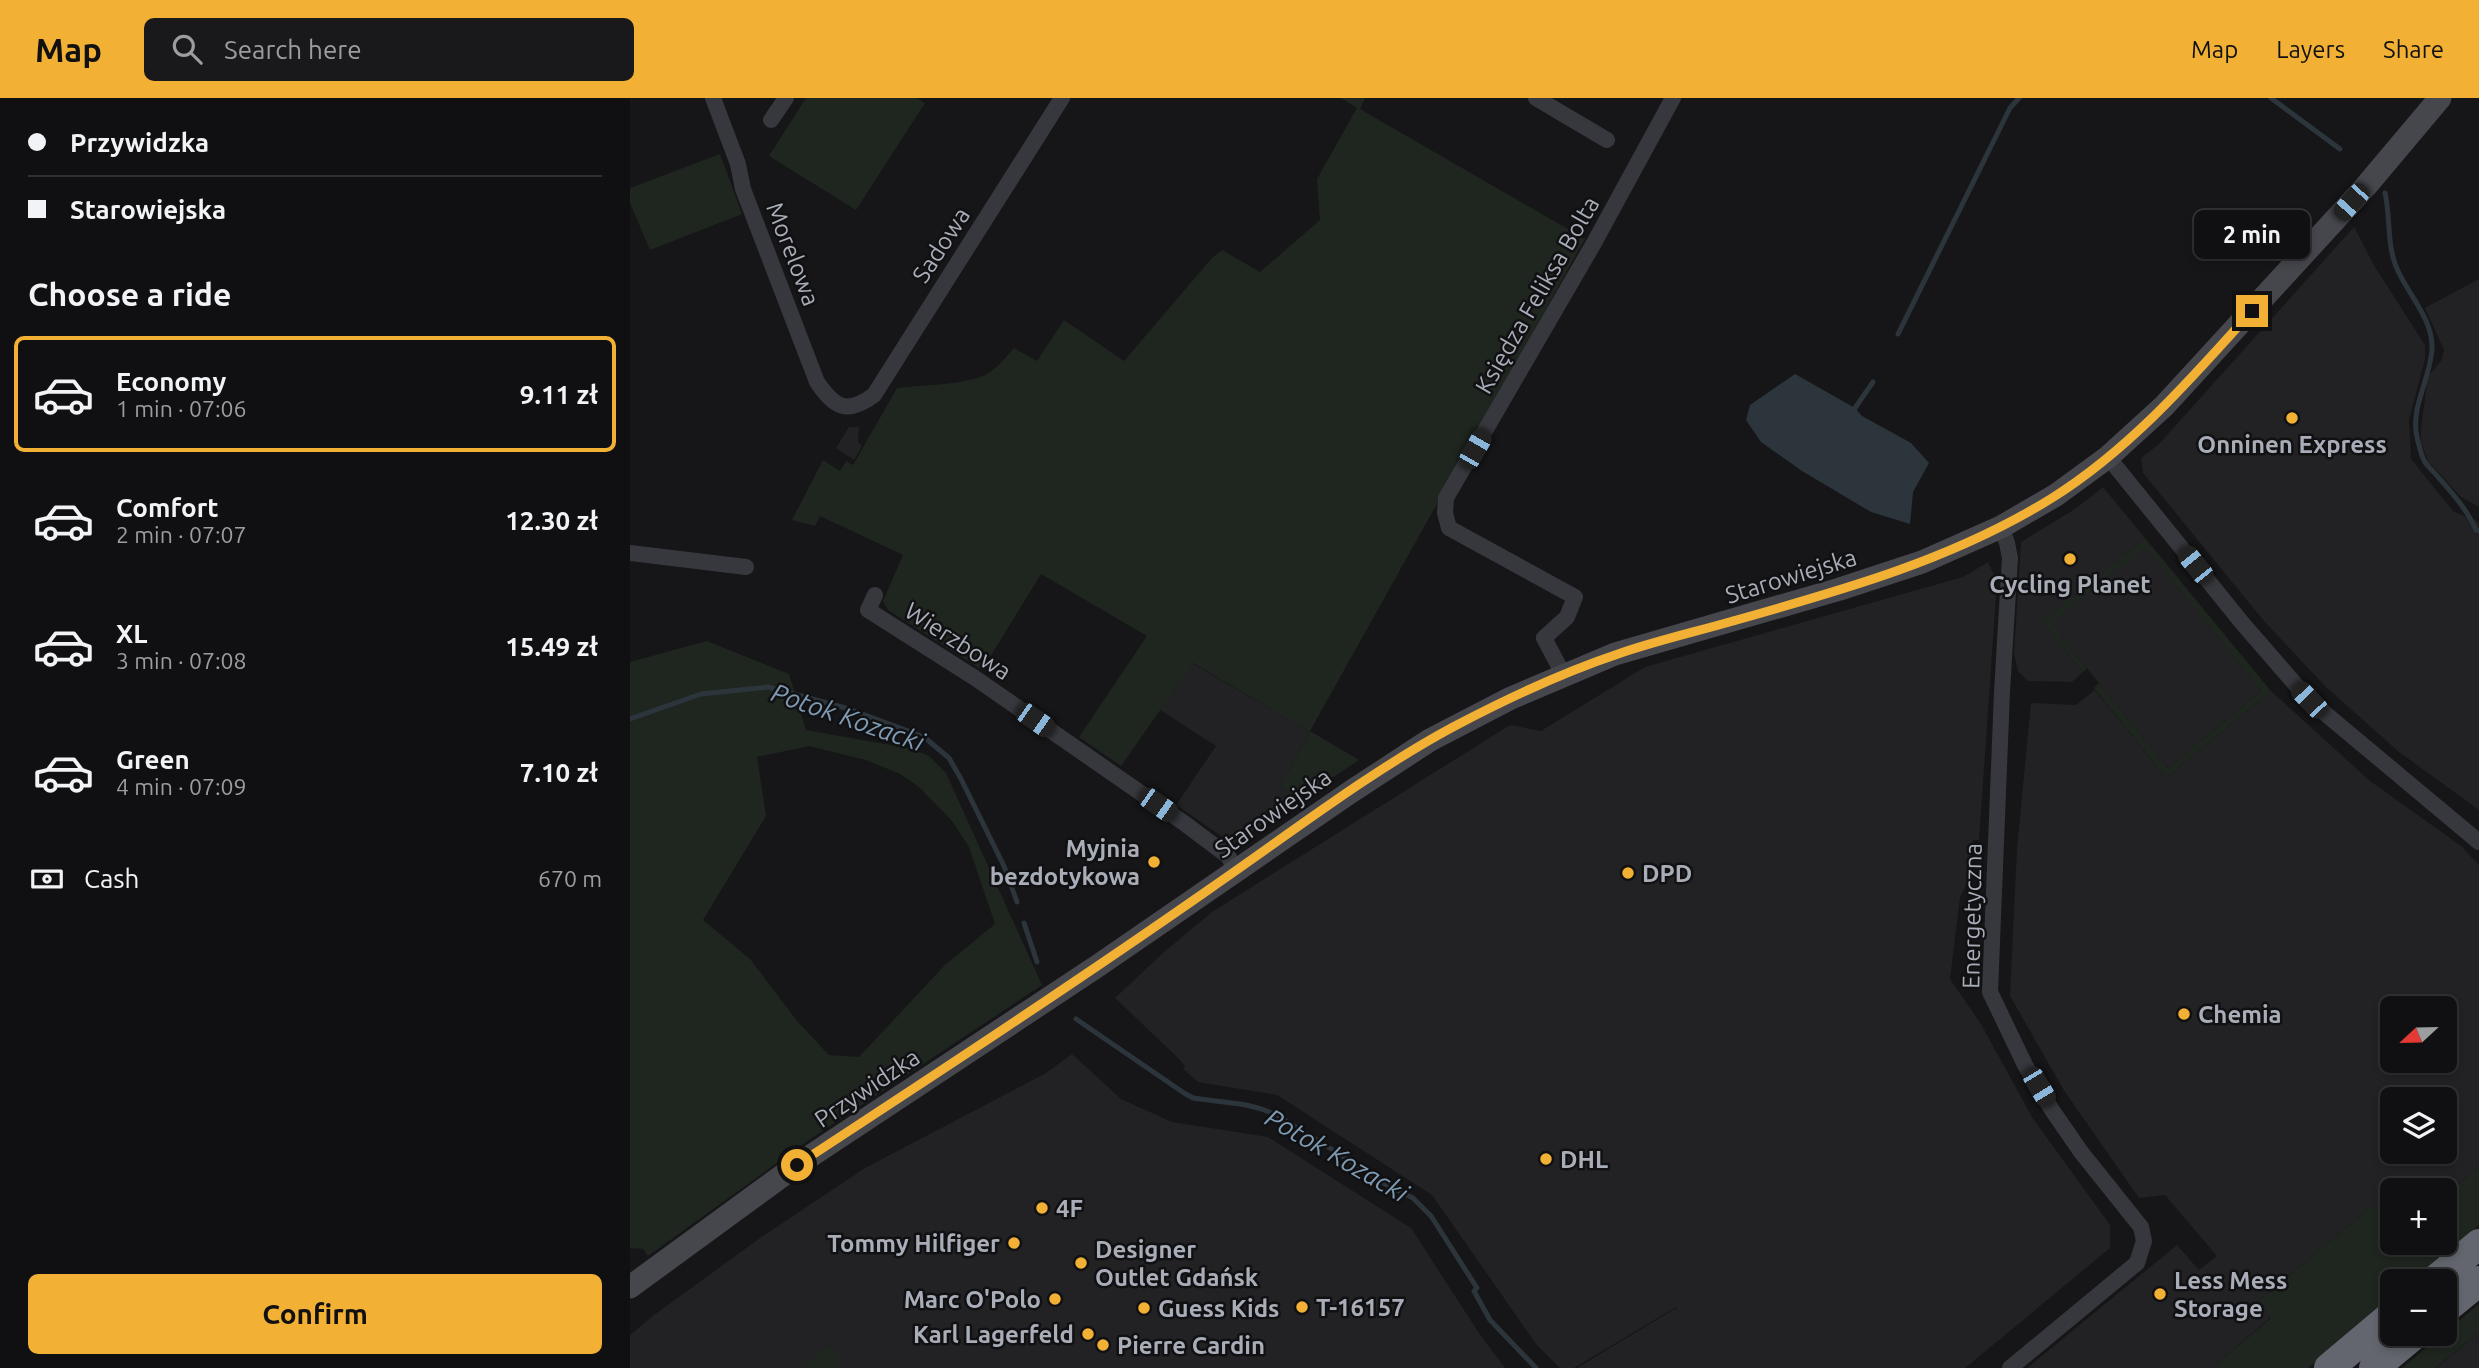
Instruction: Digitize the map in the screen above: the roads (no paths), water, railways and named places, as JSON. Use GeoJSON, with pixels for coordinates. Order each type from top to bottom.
{"type":"FeatureCollection","features":[{"type":"Feature","properties":{"kind":"highway"},"geometry":{"type":"LineString","coordinates":[[2449,1269],[2479,1244]]}},
{"type":"Feature","properties":{"kind":"highway"},"geometry":{"type":"LineString","coordinates":[[2457,1299],[2479,1281]]}},
{"type":"Feature","properties":{"kind":"highway"},"geometry":{"type":"LineString","coordinates":[[2329,1368],[2380,1325]]}},
{"type":"Feature","properties":{"kind":"highway"},"geometry":{"type":"LineString","coordinates":[[2374,1368],[2401,1346]]}},
{"type":"Feature","properties":{"kind":"street","name":"Morelowa"},"geometry":{"type":"LineString","coordinates":[[713,98],[738,164],[743,188],[817,382],[829,399],[852,408]]}},
{"type":"Feature","properties":{"kind":"street"},"geometry":{"type":"LineString","coordinates":[[771,120],[786,98]]}},
{"type":"Feature","properties":{"kind":"street","name":"Sadowa"},"geometry":{"type":"LineString","coordinates":[[852,408],[874,395],[1062,98]]}},
{"type":"Feature","properties":{"kind":"street"},"geometry":{"type":"LineString","coordinates":[[1536,98],[1607,140]]}},
{"type":"Feature","properties":{"kind":"street","name":"Księdza Feliksa Bolta"},"geometry":{"type":"LineString","coordinates":[[1563,674],[1544,638],[1567,617],[1575,597],[1449,528],[1445,513],[1446,498],[1594,243],[1673,98]]}},
{"type":"Feature","properties":{"kind":"street","name":"Starowiejska"},"geometry":{"type":"LineString","coordinates":[[1068,986],[1430,740],[1511,698],[1563,674],[1652,643],[1895,572],[1950,551],[2001,527],[2056,495],[2108,457],[2165,406],[2365,186],[2440,98]]}},
{"type":"Feature","properties":{"kind":"street"},"geometry":{"type":"LineString","coordinates":[[2108,457],[2301,692],[2479,842]]}},
{"type":"Feature","properties":{"kind":"street","name":"Energetyczna"},"geometry":{"type":"LineString","coordinates":[[2001,527],[2010,558],[1990,992],[2025,1065],[2052,1110],[2081,1152],[2141,1227],[2144,1241],[2137,1263],[2010,1368]]}},
{"type":"Feature","properties":{"kind":"street"},"geometry":{"type":"LineString","coordinates":[[630,553],[746,567]]}},
{"type":"Feature","properties":{"kind":"street","name":"Wierzbowa"},"geometry":{"type":"LineString","coordinates":[[875,595],[868,610],[975,678],[1184,823],[1228,856],[1236,870]]}},
{"type":"Feature","properties":{"kind":"street","name":"Przywidzka"},"geometry":{"type":"LineString","coordinates":[[630,1287],[797,1165],[1068,986]]}},
{"type":"Feature","properties":{"kind":"waterway"},"geometry":{"type":"LineString","coordinates":[[1898,334],[2010,108],[2019,98]]}},
{"type":"Feature","properties":{"kind":"waterway"},"geometry":{"type":"LineString","coordinates":[[2271,98],[2340,149]]}},
{"type":"Feature","properties":{"kind":"waterway"},"geometry":{"type":"LineString","coordinates":[[2385,193],[2394,261],[2425,318],[2431,338],[2431,359],[2416,415],[2420,450],[2424,460],[2455,496],[2479,531]]}},
{"type":"Feature","properties":{"kind":"waterway"},"geometry":{"type":"LineString","coordinates":[[1855,408],[1873,382]]}},
{"type":"Feature","properties":{"kind":"waterway","name":"Potok Kozacki"},"geometry":{"type":"LineString","coordinates":[[630,719],[701,694],[768,687],[849,709],[924,737],[949,758],[961,779],[1004,866],[1017,902]]}},
{"type":"Feature","properties":{"kind":"waterway","name":"Potok Kozacki"},"geometry":{"type":"LineString","coordinates":[[1024,923],[1037,962]]}},
{"type":"Feature","properties":{"kind":"waterway","name":"Potok Kozacki"},"geometry":{"type":"LineString","coordinates":[[1076,1019],[1193,1098],[1251,1106],[1275,1115],[1385,1184],[1413,1198],[1431,1216],[1477,1288],[1474,1291],[1490,1320],[1536,1368]]}},
{"type":"Feature","properties":{"kind":"place","name":"Onninen Express"},"geometry":{"type":"Point","coordinates":[2292,418]}},
{"type":"Feature","properties":{"kind":"place","name":"Cycling Planet"},"geometry":{"type":"Point","coordinates":[2070,559]}},
{"type":"Feature","properties":{"kind":"place","name":"Myjnia bezdotykowa"},"geometry":{"type":"Point","coordinates":[1154,862]}},
{"type":"Feature","properties":{"kind":"place","name":"DPD"},"geometry":{"type":"Point","coordinates":[1628,873]}},
{"type":"Feature","properties":{"kind":"place","name":"Chemia"},"geometry":{"type":"Point","coordinates":[2184,1014]}},
{"type":"Feature","properties":{"kind":"place","name":"DHL"},"geometry":{"type":"Point","coordinates":[1546,1159]}},
{"type":"Feature","properties":{"kind":"place","name":"4F"},"geometry":{"type":"Point","coordinates":[1042,1208]}},
{"type":"Feature","properties":{"kind":"place","name":"Tommy Hilfiger"},"geometry":{"type":"Point","coordinates":[1014,1243]}},
{"type":"Feature","properties":{"kind":"place","name":"Designer Outlet Gdańsk"},"geometry":{"type":"Point","coordinates":[1081,1263]}},
{"type":"Feature","properties":{"kind":"place","name":"Less Mess Storage"},"geometry":{"type":"Point","coordinates":[2160,1294]}},
{"type":"Feature","properties":{"kind":"place","name":"Marc O'Polo"},"geometry":{"type":"Point","coordinates":[1055,1299]}},
{"type":"Feature","properties":{"kind":"place","name":"T-16157"},"geometry":{"type":"Point","coordinates":[1302,1307]}},
{"type":"Feature","properties":{"kind":"place","name":"Guess Kids"},"geometry":{"type":"Point","coordinates":[1144,1308]}},
{"type":"Feature","properties":{"kind":"place","name":"Karl Lagerfeld"},"geometry":{"type":"Point","coordinates":[1088,1334]}},
{"type":"Feature","properties":{"kind":"place","name":"Pierre Cardin"},"geometry":{"type":"Point","coordinates":[1103,1345]}}]}
